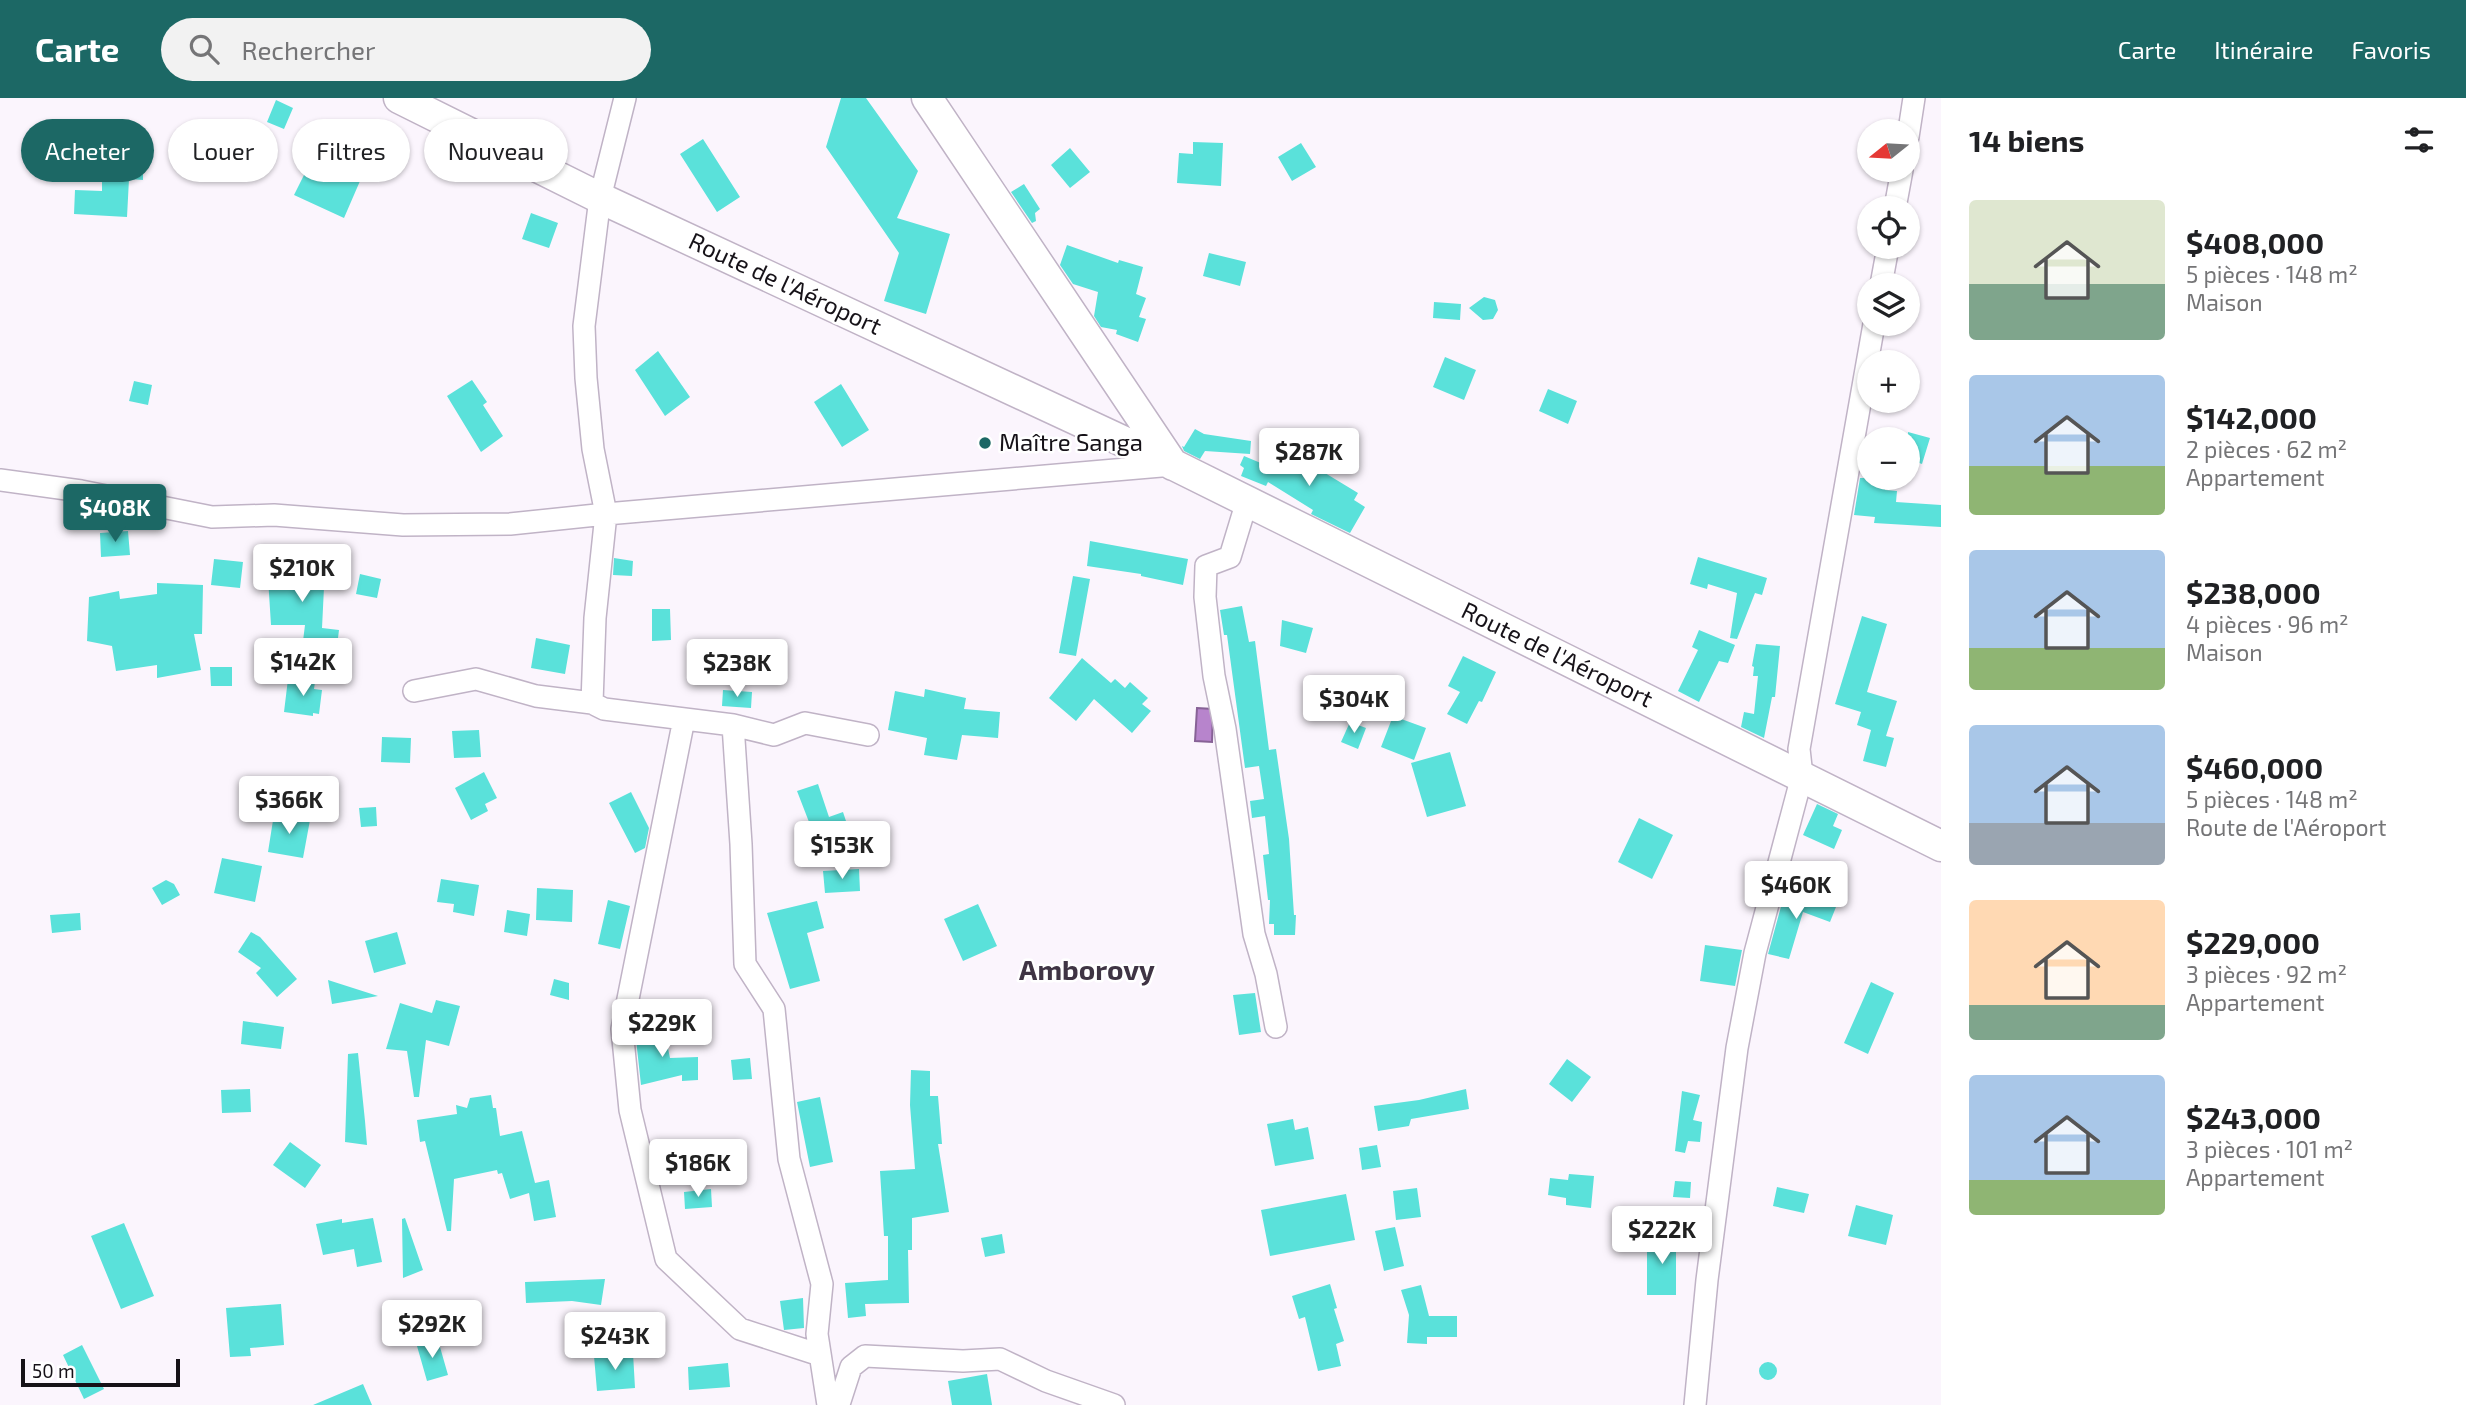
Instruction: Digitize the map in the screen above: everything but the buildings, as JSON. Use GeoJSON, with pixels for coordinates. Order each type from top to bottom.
{"type":"FeatureCollection","features":[{"type":"Feature","properties":{"kind":"main road","name":"Route de l'Aéroport"},"geometry":{"type":"LineString","coordinates":[[399,98],[600,198],[1174,465],[1941,846]]}},
{"type":"Feature","properties":{"kind":"main road","name":"Route de l'Aéroport"},"geometry":{"type":"LineString","coordinates":[[927,98],[1174,465]]}},
{"type":"Feature","properties":{"kind":"street"},"geometry":{"type":"LineString","coordinates":[[592,703],[599,559],[606,514],[593,449],[584,326],[600,198],[625,98]]}},
{"type":"Feature","properties":{"kind":"street"},"geometry":{"type":"LineString","coordinates":[[1911,119],[1914,98]]}},
{"type":"Feature","properties":{"kind":"street"},"geometry":{"type":"LineString","coordinates":[[1695,1405],[1707,1280],[1738,1048],[1755,953],[1802,776],[1799,748],[1872,336]]}},
{"type":"Feature","properties":{"kind":"street"},"geometry":{"type":"LineString","coordinates":[[0,480],[81,491],[212,517],[274,515],[403,525],[510,524],[1174,465]]}},
{"type":"Feature","properties":{"kind":"street"},"geometry":{"type":"LineString","coordinates":[[1247,501],[1230,557],[1206,566],[1205,597],[1214,676],[1225,729],[1254,934],[1266,974],[1276,1027]]}},
{"type":"Feature","properties":{"kind":"street"},"geometry":{"type":"LineString","coordinates":[[414,691],[476,679],[536,696],[592,703],[604,709],[733,724],[774,735],[805,723],[868,735]]}},
{"type":"Feature","properties":{"kind":"street"},"geometry":{"type":"LineString","coordinates":[[684,719],[622,1029],[630,1110],[666,1259],[740,1329],[820,1355]]}},
{"type":"Feature","properties":{"kind":"street"},"geometry":{"type":"LineString","coordinates":[[733,724],[745,964],[774,1009],[789,1158],[822,1284],[817,1334],[830,1405],[840,1401],[851,1367],[865,1356],[962,1361],[1000,1359],[1046,1381],[1114,1405]]}},
{"type":"Feature","properties":{"kind":"shaded area"},"geometry":{"type":"Polygon","coordinates":[[[1197,708],[1213,709],[1212,742],[1195,741],[1197,708]]]}},
{"type":"Feature","properties":{"kind":"place","name":"Maître Sanga"},"geometry":{"type":"Point","coordinates":[985,443]}},
{"type":"Feature","properties":{"kind":"district","name":"Amborovy"},"geometry":{"type":"Point","coordinates":[1087,970]}}]}
